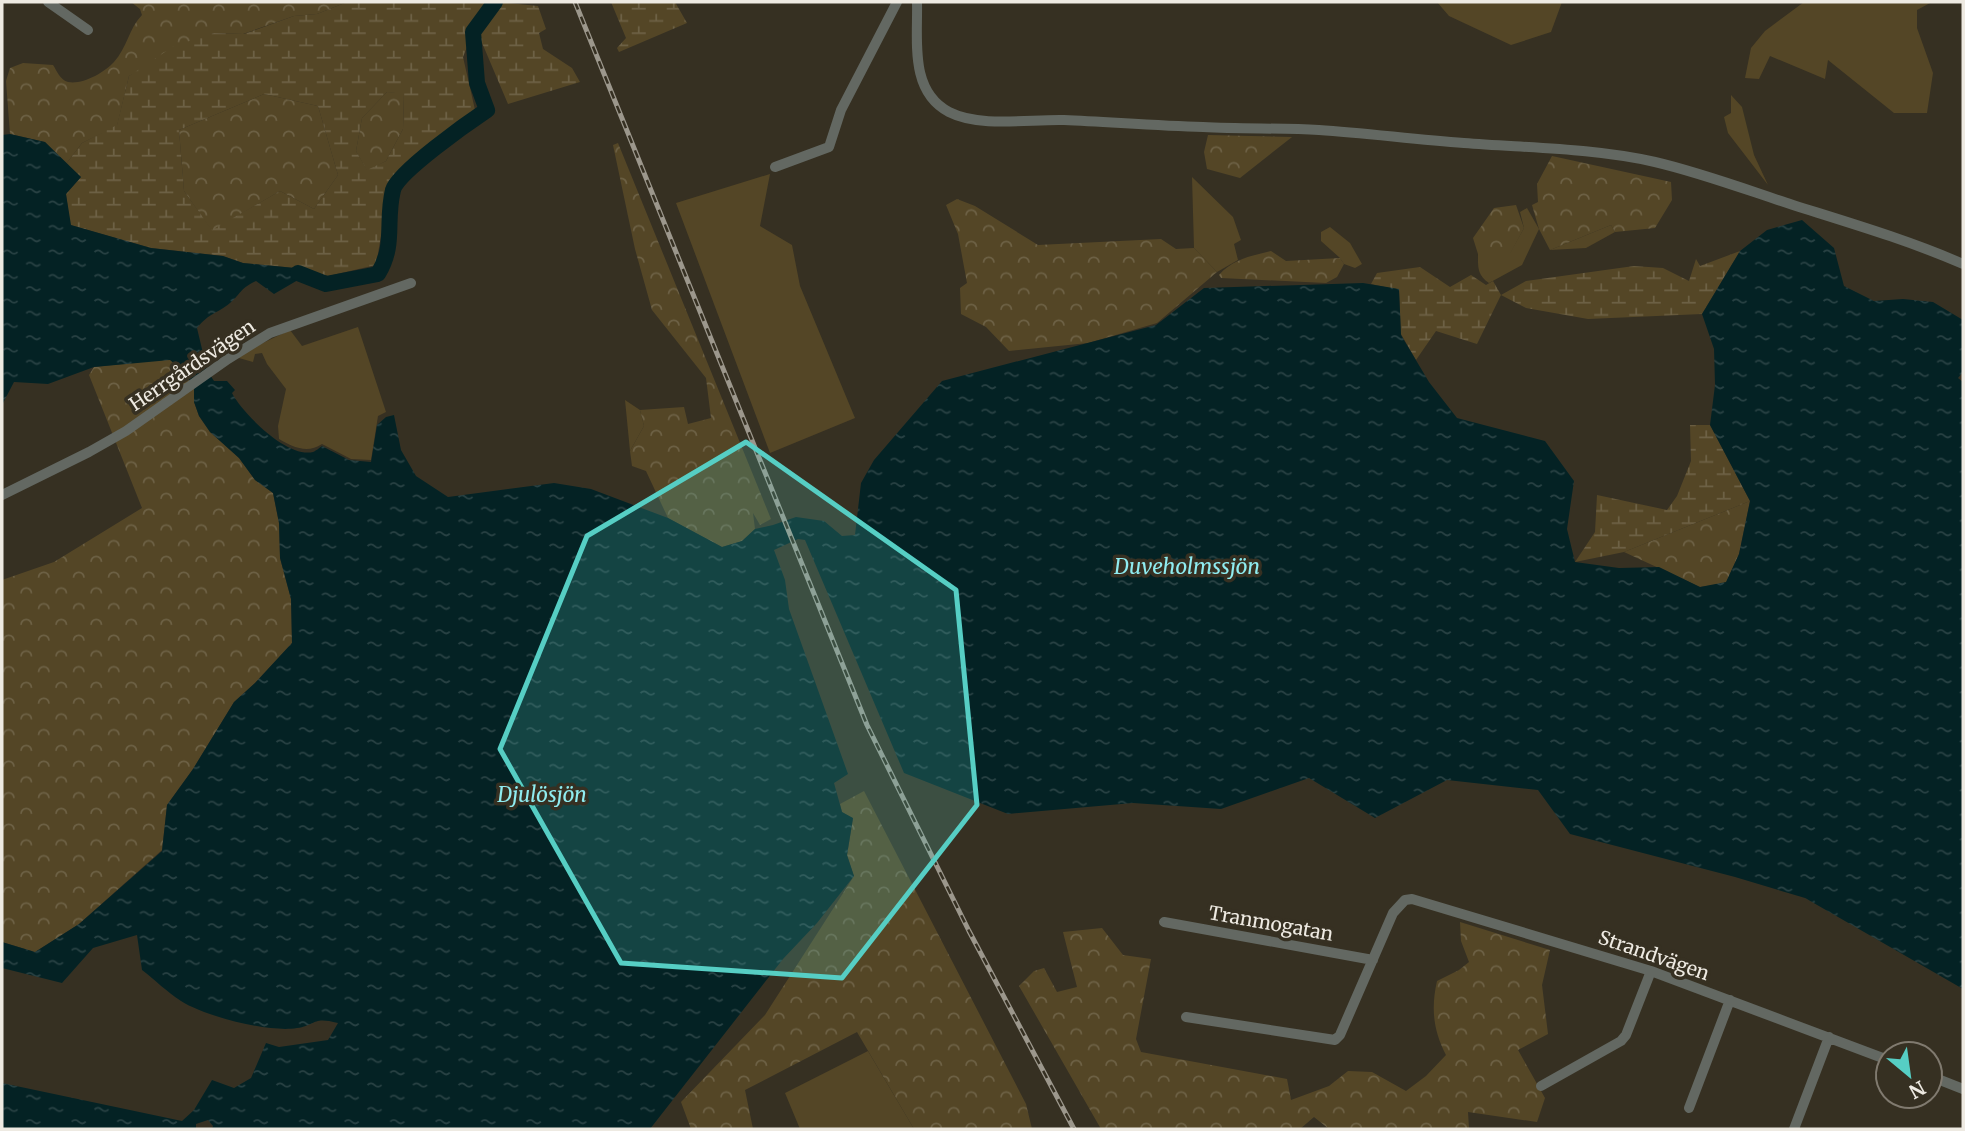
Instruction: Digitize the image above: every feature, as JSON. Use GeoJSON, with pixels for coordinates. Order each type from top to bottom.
{"type":"FeatureCollection","features":[{"type":"Feature","properties":{"kind":"street"},"geometry":{"type":"LineString","coordinates":[[48,2],[88,30]]}},
{"type":"Feature","properties":{"kind":"street"},"geometry":{"type":"LineString","coordinates":[[775,167],[829,147],[841,110],[897,2]]}},
{"type":"Feature","properties":{"kind":"street"},"geometry":{"type":"LineString","coordinates":[[917,2],[918,67],[924,84],[938,106],[959,116],[990,120],[1320,130],[1538,147],[1624,157],[1674,167],[1827,214],[1963,264]]}},
{"type":"Feature","properties":{"kind":"street","name":"Herrgårdsvägen"},"geometry":{"type":"LineString","coordinates":[[2,495],[126,431],[270,333],[411,283]]}},
{"type":"Feature","properties":{"kind":"street","name":"Strandvägen"},"geometry":{"type":"LineString","coordinates":[[1373,960],[1394,913],[1405,900],[1412,900],[1651,971],[1874,1055]]}},
{"type":"Feature","properties":{"kind":"street","name":"Tranmogatan"},"geometry":{"type":"LineString","coordinates":[[1164,922],[1373,960]]}},
{"type":"Feature","properties":{"kind":"street"},"geometry":{"type":"LineString","coordinates":[[1186,1017],[1335,1040],[1340,1035],[1373,960]]}},
{"type":"Feature","properties":{"kind":"street"},"geometry":{"type":"LineString","coordinates":[[1541,1086],[1621,1041],[1626,1035],[1651,971]]}},
{"type":"Feature","properties":{"kind":"street"},"geometry":{"type":"LineString","coordinates":[[1689,1108],[1730,1000]]}},
{"type":"Feature","properties":{"kind":"street"},"geometry":{"type":"LineString","coordinates":[[1794,1129],[1829,1037]]}},
{"type":"Feature","properties":{"kind":"street"},"geometry":{"type":"LineString","coordinates":[[1944,1082],[1963,1089]]}},
{"type":"Feature","properties":{"kind":"highlighted area"},"geometry":{"type":"Polygon","coordinates":[[[746,442],[956,590],[977,805],[842,978],[621,963],[500,749],[587,536],[746,442]]]}},
{"type":"Feature","properties":{"kind":"green space"},"geometry":{"type":"Polygon","coordinates":[[[131,2],[347,2],[317,14],[294,16],[243,34],[214,33],[129,76],[117,126],[82,143],[66,164],[45,142],[10,134],[6,81],[10,68],[23,63],[53,65],[59,75],[68,82],[86,80],[99,74],[110,66],[122,51],[142,15],[140,9],[131,2]]]}},
{"type":"Feature","properties":{"kind":"green space"},"geometry":{"type":"Polygon","coordinates":[[[347,2],[492,2],[475,27],[463,57],[475,110],[410,161],[390,183],[376,265],[328,276],[295,268],[243,263],[223,256],[151,248],[70,225],[66,194],[81,177],[66,164],[82,143],[117,125],[129,76],[174,46],[214,33],[244,34],[294,16],[317,14],[347,2]],[[387,92],[362,118],[356,151],[367,170],[386,161],[403,129],[404,94],[387,92]],[[264,94],[179,130],[184,191],[212,230],[280,191],[314,209],[338,175],[318,106],[264,94]]]}},
{"type":"Feature","properties":{"kind":"green space"},"geometry":{"type":"Polygon","coordinates":[[[497,2],[538,6],[546,29],[539,33],[543,49],[572,68],[580,82],[508,104],[477,31],[497,2]]]}},
{"type":"Feature","properties":{"kind":"green space"},"geometry":{"type":"Polygon","coordinates":[[[611,2],[675,2],[687,23],[619,52],[617,48],[626,38],[611,2]]]}},
{"type":"Feature","properties":{"kind":"green space"},"geometry":{"type":"Polygon","coordinates":[[[1437,2],[1562,2],[1551,32],[1511,45],[1449,16],[1437,2]]]}},
{"type":"Feature","properties":{"kind":"green space"},"geometry":{"type":"Polygon","coordinates":[[[1804,2],[1932,2],[1917,10],[1917,28],[1933,73],[1927,113],[1894,113],[1828,60],[1825,79],[1770,56],[1759,79],[1745,78],[1751,48],[1765,31],[1804,2]]]}},
{"type":"Feature","properties":{"kind":"green space"},"geometry":{"type":"Polygon","coordinates":[[[387,92],[404,93],[403,129],[386,161],[367,171],[356,151],[362,118],[387,92]]]}},
{"type":"Feature","properties":{"kind":"green space"},"geometry":{"type":"Polygon","coordinates":[[[264,94],[318,106],[338,175],[314,209],[280,191],[212,231],[184,191],[179,130],[264,94]]]}},
{"type":"Feature","properties":{"kind":"green space"},"geometry":{"type":"Polygon","coordinates":[[[1731,95],[1742,107],[1754,155],[1768,185],[1728,133],[1724,117],[1731,113],[1731,95]]]}},
{"type":"Feature","properties":{"kind":"green space"},"geometry":{"type":"Polygon","coordinates":[[[1208,135],[1292,137],[1240,178],[1207,169],[1204,152],[1208,135]]]}},
{"type":"Feature","properties":{"kind":"green space"},"geometry":{"type":"Polygon","coordinates":[[[618,143],[771,519],[760,525],[753,513],[755,529],[742,541],[722,547],[668,518],[646,471],[632,466],[630,451],[644,426],[640,410],[684,407],[688,424],[711,418],[706,378],[652,310],[635,249],[613,145],[618,143]]]}},
{"type":"Feature","properties":{"kind":"green space"},"geometry":{"type":"Polygon","coordinates":[[[1552,156],[1671,182],[1672,200],[1655,228],[1615,232],[1611,225],[1550,250],[1539,229],[1532,205],[1538,202],[1537,184],[1552,156]]]}},
{"type":"Feature","properties":{"kind":"green space"},"geometry":{"type":"Polygon","coordinates":[[[770,174],[760,226],[792,245],[800,286],[855,418],[770,453],[676,203],[770,174]]]}},
{"type":"Feature","properties":{"kind":"green space"},"geometry":{"type":"Polygon","coordinates":[[[1192,177],[1233,217],[1241,240],[1234,244],[1238,260],[1217,272],[1194,248],[1192,177]]]}},
{"type":"Feature","properties":{"kind":"green space"},"geometry":{"type":"Polygon","coordinates":[[[957,199],[975,206],[1038,245],[1161,239],[1176,249],[1194,248],[1217,272],[1157,323],[1088,343],[1009,351],[986,327],[961,314],[960,288],[967,283],[958,234],[946,205],[957,199]]]}},
{"type":"Feature","properties":{"kind":"green space"},"geometry":{"type":"Polygon","coordinates":[[[1516,205],[1524,228],[1510,254],[1478,254],[1473,238],[1494,208],[1516,205]]]}},
{"type":"Feature","properties":{"kind":"green space"},"geometry":{"type":"Polygon","coordinates":[[[1527,208],[1539,229],[1522,265],[1489,283],[1480,274],[1478,254],[1510,253],[1524,228],[1520,212],[1527,208]]]}},
{"type":"Feature","properties":{"kind":"green space"},"geometry":{"type":"Polygon","coordinates":[[[1611,225],[1615,232],[1586,248],[1550,250],[1611,225]]]}},
{"type":"Feature","properties":{"kind":"green space"},"geometry":{"type":"Polygon","coordinates":[[[1330,227],[1350,243],[1362,264],[1355,268],[1344,264],[1321,241],[1321,232],[1330,227]]]}},
{"type":"Feature","properties":{"kind":"green space"},"geometry":{"type":"Polygon","coordinates":[[[1271,251],[1286,261],[1340,258],[1344,264],[1337,277],[1326,283],[1221,278],[1219,275],[1236,262],[1271,251]]]}},
{"type":"Feature","properties":{"kind":"green space"},"geometry":{"type":"Polygon","coordinates":[[[1740,251],[1702,314],[1588,319],[1526,308],[1501,295],[1526,281],[1634,266],[1663,268],[1689,281],[1696,259],[1700,266],[1740,251]]]}},
{"type":"Feature","properties":{"kind":"green space"},"geometry":{"type":"Polygon","coordinates":[[[1420,267],[1450,287],[1471,275],[1486,285],[1493,281],[1501,295],[1477,344],[1436,331],[1416,360],[1401,334],[1399,290],[1371,284],[1377,273],[1420,267]]]}},
{"type":"Feature","properties":{"kind":"green space"},"geometry":{"type":"Polygon","coordinates":[[[358,327],[386,412],[378,416],[371,460],[351,459],[322,444],[305,449],[279,439],[278,426],[286,389],[262,353],[255,354],[253,362],[239,358],[244,352],[290,330],[302,346],[358,327]]]}},
{"type":"Feature","properties":{"kind":"green space"},"geometry":{"type":"Polygon","coordinates":[[[170,359],[185,373],[194,389],[194,402],[199,416],[210,432],[239,458],[255,480],[273,493],[279,523],[280,558],[291,599],[292,643],[234,702],[193,769],[167,805],[162,850],[79,924],[35,952],[2,942],[2,580],[54,562],[142,508],[89,375],[94,367],[170,359]]]}},
{"type":"Feature","properties":{"kind":"green space"},"geometry":{"type":"Polygon","coordinates":[[[625,400],[640,410],[644,426],[630,451],[625,400]]]}},
{"type":"Feature","properties":{"kind":"green space"},"geometry":{"type":"Polygon","coordinates":[[[1690,425],[1710,425],[1750,501],[1624,552],[1575,562],[1595,532],[1597,495],[1667,510],[1677,496],[1691,461],[1690,425]]]}},
{"type":"Feature","properties":{"kind":"green space"},"geometry":{"type":"Polygon","coordinates":[[[1750,501],[1739,554],[1726,583],[1700,587],[1624,552],[1750,501]]]}},
{"type":"Feature","properties":{"kind":"green space"},"geometry":{"type":"Polygon","coordinates":[[[864,791],[1026,1104],[1032,1129],[914,1129],[857,1032],[745,1090],[753,1129],[691,1129],[681,1102],[765,1015],[854,876],[847,855],[853,819],[842,812],[840,804],[864,791]]]}},
{"type":"Feature","properties":{"kind":"green space"},"geometry":{"type":"Polygon","coordinates":[[[1460,922],[1550,950],[1542,985],[1548,1034],[1518,1050],[1545,1098],[1537,1122],[1468,1112],[1469,1129],[1329,1129],[1314,1117],[1300,1129],[1101,1129],[1019,986],[1034,971],[1044,968],[1057,992],[1077,987],[1063,932],[1102,928],[1123,955],[1151,959],[1136,1039],[1141,1052],[1287,1079],[1291,1100],[1329,1086],[1348,1071],[1372,1072],[1406,1091],[1426,1076],[1446,1055],[1434,1019],[1434,1000],[1437,981],[1469,962],[1461,941],[1460,922]]]}},
{"type":"Feature","properties":{"kind":"green space"},"geometry":{"type":"Polygon","coordinates":[[[868,1051],[914,1129],[800,1129],[785,1093],[868,1051]]]}},
{"type":"Feature","properties":{"kind":"water"},"geometry":{"type":"Polygon","coordinates":[[[10,134],[45,142],[81,177],[66,194],[71,225],[151,248],[223,256],[243,263],[295,268],[298,280],[274,294],[256,281],[197,328],[207,370],[214,381],[227,381],[235,390],[232,393],[246,412],[279,442],[303,452],[313,452],[322,446],[349,460],[371,462],[377,425],[386,417],[394,415],[401,450],[416,476],[448,497],[554,483],[591,489],[668,518],[722,547],[742,541],[755,529],[796,517],[824,521],[842,536],[855,535],[861,483],[874,460],[942,381],[1156,325],[1204,288],[1363,283],[1399,289],[1401,335],[1429,382],[1457,418],[1545,441],[1574,481],[1567,529],[1575,562],[1619,568],[1659,567],[1700,587],[1726,582],[1739,554],[1750,501],[1710,425],[1715,385],[1714,349],[1702,314],[1740,251],[1767,230],[1802,220],[1834,248],[1844,286],[1874,301],[1903,299],[1933,302],[1963,320],[1963,372],[1958,378],[1963,382],[1963,989],[1805,898],[1570,834],[1538,790],[1447,780],[1375,818],[1309,778],[1221,809],[1133,803],[1008,814],[904,773],[805,540],[798,539],[774,550],[785,580],[789,609],[848,774],[834,783],[842,812],[853,818],[847,855],[854,876],[817,923],[783,959],[650,1129],[212,1129],[213,1126],[208,1120],[196,1124],[196,1129],[2,1129],[2,1083],[182,1121],[194,1110],[212,1080],[234,1088],[251,1078],[266,1043],[279,1047],[328,1040],[338,1023],[319,1021],[297,1028],[270,1028],[237,1022],[191,1007],[142,970],[137,935],[93,948],[62,983],[2,968],[2,942],[35,952],[79,924],[162,851],[167,805],[193,769],[234,702],[292,643],[291,599],[280,558],[279,523],[273,493],[255,480],[239,458],[210,432],[199,416],[194,402],[194,389],[185,373],[170,360],[94,367],[48,384],[14,382],[2,405],[2,135],[10,134]]]}},
{"type":"Feature","properties":{"kind":"waterway"},"geometry":{"type":"LineString","coordinates":[[298,273],[326,284],[378,274],[387,253],[391,202],[398,182],[435,148],[487,110],[477,83],[473,32],[495,2]]}},
{"type":"Feature","properties":{"kind":"railway"},"geometry":{"type":"LineString","coordinates":[[575,2],[867,725],[969,931],[1074,1129]]}},
{"type":"Feature","properties":{"kind":"water label","name":"Duveholmssjön"},"geometry":{"type":"Point","coordinates":[1187,566]}},
{"type":"Feature","properties":{"kind":"water label","name":"Djulösjön"},"geometry":{"type":"Point","coordinates":[542,794]}}]}
